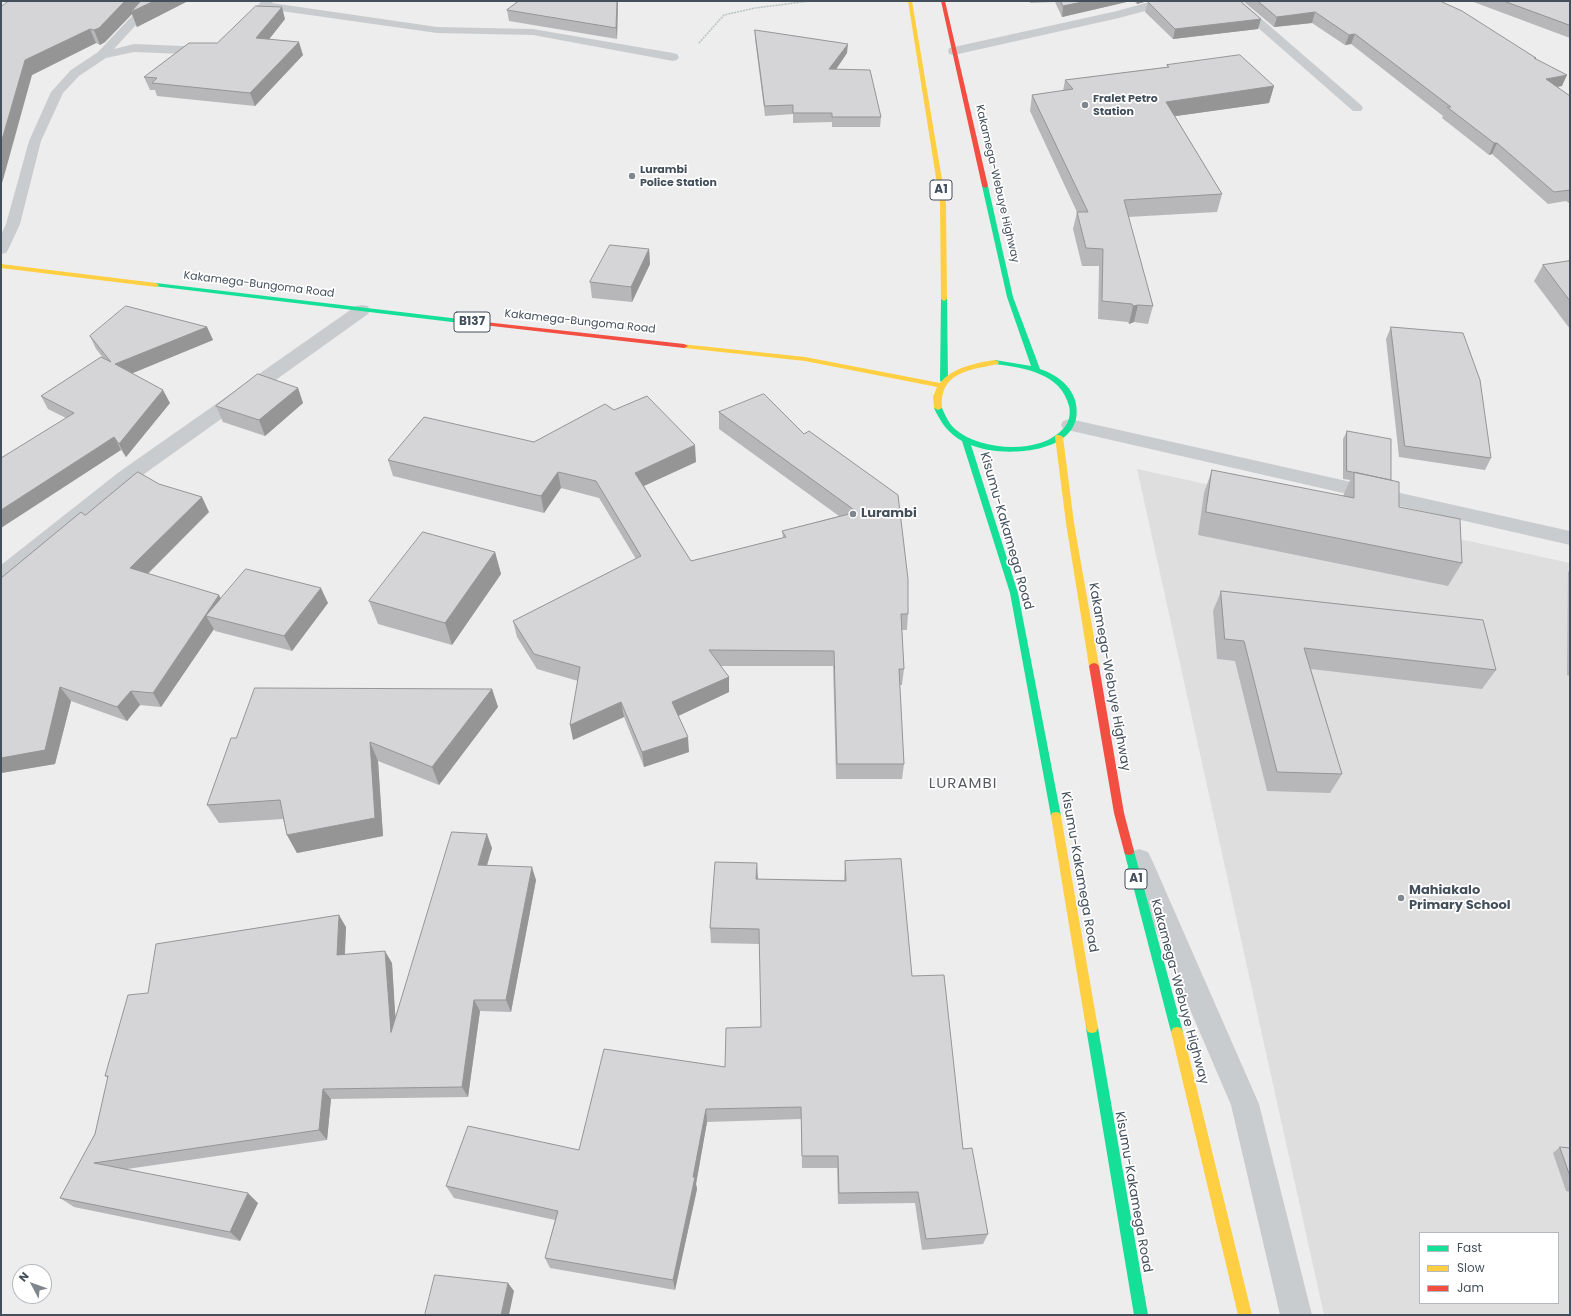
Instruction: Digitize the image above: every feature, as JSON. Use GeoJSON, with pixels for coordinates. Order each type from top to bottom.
{"type":"FeatureCollection","features":[{"type":"Feature","properties":{"kind":"main road","name":"A1"},"geometry":{"type":"LineString","coordinates":[[910,1],[943,203],[942,383]]}},
{"type":"Feature","properties":{"kind":"main road","name":"Kakamega-Webuye Highway"},"geometry":{"type":"LineString","coordinates":[[943,1],[1010,297],[1036,369]]}},
{"type":"Feature","properties":{"kind":"main road","name":"Kakamega-Bungoma Road"},"geometry":{"type":"LineString","coordinates":[[1,266],[362,310],[805,358],[942,383]]}},
{"type":"Feature","properties":{"kind":"main road","name":"A1"},"geometry":{"type":"LineString","coordinates":[[942,383],[957,371],[995,362],[1016,364],[1036,369],[1052,378],[1065,388],[1072,400],[1074,413],[1065,431]]}},
{"type":"Feature","properties":{"kind":"main road","name":"Kisumu-Kakamega Road"},"geometry":{"type":"LineString","coordinates":[[942,383],[936,399],[939,414],[948,428],[966,440],[984,446],[1012,450],[1026,449],[1044,445],[1065,431]]}},
{"type":"Feature","properties":{"kind":"main road","name":"Kakamega-Webuye Highway"},"geometry":{"type":"LineString","coordinates":[[1065,431],[1070,524],[1119,813],[1183,1055],[1245,1315]]}},
{"type":"Feature","properties":{"kind":"main road","name":"Kisumu-Kakamega Road"},"geometry":{"type":"LineString","coordinates":[[966,440],[1014,593],[1049,774],[1141,1315]]}},
{"type":"Feature","properties":{"kind":"street"},"geometry":{"type":"LineString","coordinates":[[954,51],[1119,14],[1167,1]]}},
{"type":"Feature","properties":{"kind":"street"},"geometry":{"type":"LineString","coordinates":[[1,576],[126,477],[362,310]]}},
{"type":"Feature","properties":{"kind":"street"},"geometry":{"type":"LineString","coordinates":[[1065,431],[1570,538]]}},
{"type":"Feature","properties":{"kind":"street"},"geometry":{"type":"LineString","coordinates":[[1119,813],[1245,1104],[1296,1315]]}},
{"type":"Feature","properties":{"kind":"lane"},"geometry":{"type":"LineString","coordinates":[[1,250],[13,224],[36,141],[58,92],[75,73],[102,55],[152,1]]}},
{"type":"Feature","properties":{"kind":"lane"},"geometry":{"type":"LineString","coordinates":[[1235,1],[1357,108]]}},
{"type":"Feature","properties":{"kind":"lane"},"geometry":{"type":"LineString","coordinates":[[238,31],[266,3],[437,30],[533,32],[673,57]]}},
{"type":"Feature","properties":{"kind":"lane"},"geometry":{"type":"LineString","coordinates":[[102,55],[134,48],[216,52],[221,47]]}},
{"type":"Feature","properties":{"kind":"path"},"geometry":{"type":"LineString","coordinates":[[673,57],[693,51],[724,15],[755,8],[810,1]]}},
{"type":"Feature","properties":{"kind":"shaded area","name":"Mahiakalo Primary School"},"geometry":{"type":"Polygon","coordinates":[[[1137,469],[1570,563],[1570,1315],[1324,1315],[1137,469]]]}},
{"type":"Feature","properties":{"kind":"building"},"geometry":{"type":"Polygon","coordinates":[[[9,1],[125,1],[99,28],[94,30],[90,29],[25,60],[1,143],[1,7],[9,1]]]}},
{"type":"Feature","properties":{"kind":"building"},"geometry":{"type":"Polygon","coordinates":[[[141,1],[154,1],[131,12],[141,1]]]}},
{"type":"Feature","properties":{"kind":"building"},"geometry":{"type":"Polygon","coordinates":[[[519,1],[617,1],[616,28],[507,10],[519,1]]]}},
{"type":"Feature","properties":{"kind":"building"},"geometry":{"type":"Polygon","coordinates":[[[1061,1],[1087,1],[1063,6],[1061,1]]]}},
{"type":"Feature","properties":{"kind":"building"},"geometry":{"type":"Polygon","coordinates":[[[1240,1],[1261,19],[1175,29],[1148,2],[1240,1]]]}},
{"type":"Feature","properties":{"kind":"building"},"geometry":{"type":"Polygon","coordinates":[[[1258,1],[1440,1],[1462,11],[1536,58],[1534,58],[1567,75],[1546,79],[1570,96],[1570,190],[1554,192],[1497,143],[1494,143],[1447,107],[1451,107],[1355,34],[1349,35],[1315,12],[1277,17],[1258,1]]]}},
{"type":"Feature","properties":{"kind":"building"},"geometry":{"type":"Polygon","coordinates":[[[1504,1],[1570,1],[1570,25],[1504,1]]]}},
{"type":"Feature","properties":{"kind":"building"},"geometry":{"type":"Polygon","coordinates":[[[256,6],[282,7],[256,38],[299,42],[250,93],[152,83],[157,78],[144,77],[189,43],[217,43],[256,6]]]}},
{"type":"Feature","properties":{"kind":"building"},"geometry":{"type":"Polygon","coordinates":[[[755,30],[848,44],[829,69],[870,70],[881,117],[832,117],[832,113],[793,113],[793,105],[765,106],[755,30]]]}},
{"type":"Feature","properties":{"kind":"building"},"geometry":{"type":"Polygon","coordinates":[[[1240,55],[1274,86],[1166,102],[1222,194],[1124,200],[1153,306],[1133,306],[1132,304],[1102,301],[1103,249],[1086,248],[1077,212],[1088,212],[1032,95],[1073,89],[1065,80],[1169,67],[1167,65],[1240,55]]]}},
{"type":"Feature","properties":{"kind":"building"},"geometry":{"type":"Polygon","coordinates":[[[610,245],[649,249],[631,287],[590,282],[610,245]]]}},
{"type":"Feature","properties":{"kind":"building"},"geometry":{"type":"Polygon","coordinates":[[[1570,261],[1570,301],[1543,265],[1570,261]]]}},
{"type":"Feature","properties":{"kind":"building"},"geometry":{"type":"Polygon","coordinates":[[[126,306],[207,327],[115,364],[163,390],[119,444],[114,437],[1,510],[1,458],[74,413],[41,396],[101,357],[111,362],[90,336],[126,306]]]}},
{"type":"Feature","properties":{"kind":"building"},"geometry":{"type":"Polygon","coordinates":[[[1391,327],[1463,333],[1480,380],[1491,458],[1405,446],[1391,327]]]}},
{"type":"Feature","properties":{"kind":"building"},"geometry":{"type":"Polygon","coordinates":[[[258,374],[298,388],[259,420],[216,406],[258,374]]]}},
{"type":"Feature","properties":{"kind":"building"},"geometry":{"type":"Polygon","coordinates":[[[764,394],[804,434],[809,431],[898,495],[908,579],[908,614],[901,614],[904,669],[899,669],[904,764],[837,764],[834,651],[709,650],[729,677],[672,702],[688,737],[642,752],[621,702],[570,725],[580,667],[534,654],[513,621],[641,556],[596,481],[558,472],[541,496],[388,460],[424,417],[534,442],[605,404],[614,410],[647,396],[695,445],[635,473],[691,561],[786,537],[782,531],[857,512],[719,412],[764,394]]]}},
{"type":"Feature","properties":{"kind":"building"},"geometry":{"type":"Polygon","coordinates":[[[1347,431],[1391,439],[1391,480],[1347,471],[1347,431]]]}},
{"type":"Feature","properties":{"kind":"building"},"geometry":{"type":"Polygon","coordinates":[[[1212,470],[1354,498],[1354,472],[1399,482],[1399,507],[1460,519],[1462,563],[1206,512],[1212,470]]]}},
{"type":"Feature","properties":{"kind":"building"},"geometry":{"type":"Polygon","coordinates":[[[138,472],[159,484],[202,497],[130,568],[219,595],[153,693],[131,691],[117,707],[60,687],[45,750],[1,758],[1,578],[81,512],[85,515],[138,472]]]}},
{"type":"Feature","properties":{"kind":"building"},"geometry":{"type":"Polygon","coordinates":[[[423,532],[495,552],[445,623],[369,601],[423,532]]]}},
{"type":"Feature","properties":{"kind":"building"},"geometry":{"type":"Polygon","coordinates":[[[246,569],[321,588],[284,636],[206,616],[246,569]]]}},
{"type":"Feature","properties":{"kind":"building"},"geometry":{"type":"Polygon","coordinates":[[[1221,591],[1483,620],[1496,670],[1304,648],[1342,774],[1277,772],[1244,641],[1225,639],[1221,591]]]}},
{"type":"Feature","properties":{"kind":"building"},"geometry":{"type":"Polygon","coordinates":[[[255,688],[492,689],[432,767],[370,742],[375,818],[287,835],[280,800],[207,805],[231,738],[236,738],[255,688]]]}},
{"type":"Feature","properties":{"kind":"building"},"geometry":{"type":"Polygon","coordinates":[[[452,832],[487,834],[478,865],[532,867],[506,1000],[474,1000],[462,1087],[323,1089],[319,1130],[94,1163],[248,1193],[230,1232],[60,1198],[95,1134],[108,1076],[105,1076],[128,995],[148,993],[156,944],[339,915],[337,955],[385,951],[391,1032],[452,832]]]}},
{"type":"Feature","properties":{"kind":"building"},"geometry":{"type":"Polygon","coordinates":[[[901,859],[912,976],[944,975],[963,1149],[972,1148],[988,1234],[926,1239],[918,1192],[839,1193],[838,1156],[802,1156],[801,1107],[706,1109],[693,1177],[695,1177],[673,1280],[545,1258],[558,1211],[446,1186],[468,1126],[579,1150],[604,1049],[725,1067],[726,1028],[761,1027],[759,929],[710,928],[715,862],[757,863],[756,879],[846,881],[845,861],[901,859]]]}},
{"type":"Feature","properties":{"kind":"building"},"geometry":{"type":"Polygon","coordinates":[[[1560,1147],[1570,1148],[1570,1176],[1560,1147]]]}},
{"type":"Feature","properties":{"kind":"building"},"geometry":{"type":"Polygon","coordinates":[[[435,1275],[508,1283],[501,1315],[425,1315],[435,1275]]]}},
{"type":"Feature","properties":{"kind":"traffic: fast"},"geometry":{"type":"LineString","coordinates":[[985,186],[1010,297],[1036,369]]}},
{"type":"Feature","properties":{"kind":"traffic: fast"},"geometry":{"type":"LineString","coordinates":[[156,285],[485,324]]}},
{"type":"Feature","properties":{"kind":"traffic: fast"},"geometry":{"type":"LineString","coordinates":[[944,299],[944,381]]}},
{"type":"Feature","properties":{"kind":"traffic: fast"},"geometry":{"type":"LineString","coordinates":[[938,408],[944,421],[953,431],[964,439],[992,448],[1021,449],[1034,447],[1061,436],[1072,422],[1073,415],[1070,396],[1063,386],[1054,378],[1031,368],[995,362]]}},
{"type":"Feature","properties":{"kind":"traffic: fast"},"geometry":{"type":"LineString","coordinates":[[966,440],[1014,593],[1056,816]]}},
{"type":"Feature","properties":{"kind":"traffic: fast"},"geometry":{"type":"LineString","coordinates":[[1129,851],[1177,1032]]}},
{"type":"Feature","properties":{"kind":"traffic: fast"},"geometry":{"type":"LineString","coordinates":[[1092,1028],[1141,1315]]}},
{"type":"Feature","properties":{"kind":"traffic: slow"},"geometry":{"type":"LineString","coordinates":[[910,1],[943,203],[944,299]]}},
{"type":"Feature","properties":{"kind":"traffic: slow"},"geometry":{"type":"LineString","coordinates":[[1,266],[156,285]]}},
{"type":"Feature","properties":{"kind":"traffic: slow"},"geometry":{"type":"LineString","coordinates":[[684,346],[805,359],[941,385]]}},
{"type":"Feature","properties":{"kind":"traffic: slow"},"geometry":{"type":"LineString","coordinates":[[938,408],[937,397],[940,387],[946,380],[954,374],[964,370],[995,362]]}},
{"type":"Feature","properties":{"kind":"traffic: slow"},"geometry":{"type":"LineString","coordinates":[[1059,437],[1070,523],[1094,666]]}},
{"type":"Feature","properties":{"kind":"traffic: slow"},"geometry":{"type":"LineString","coordinates":[[1056,816],[1092,1028]]}},
{"type":"Feature","properties":{"kind":"traffic: slow"},"geometry":{"type":"LineString","coordinates":[[1177,1032],[1245,1315]]}},
{"type":"Feature","properties":{"kind":"traffic: jam"},"geometry":{"type":"LineString","coordinates":[[943,1],[985,186]]}},
{"type":"Feature","properties":{"kind":"traffic: jam"},"geometry":{"type":"LineString","coordinates":[[485,324],[684,346]]}},
{"type":"Feature","properties":{"kind":"traffic: jam"},"geometry":{"type":"LineString","coordinates":[[1094,666],[1119,813],[1129,851]]}},
{"type":"Feature","properties":{"kind":"place","name":"Fralet Petro Station"},"geometry":{"type":"Point","coordinates":[1085,105]}},
{"type":"Feature","properties":{"kind":"place","name":"Lurambi Police Station"},"geometry":{"type":"Point","coordinates":[632,176]}},
{"type":"Feature","properties":{"kind":"place","name":"Lurambi"},"geometry":{"type":"Point","coordinates":[853,514]}},
{"type":"Feature","properties":{"kind":"place","name":"Mahiakalo Primary School"},"geometry":{"type":"Point","coordinates":[1401,898]}},
{"type":"Feature","properties":{"kind":"district","name":"LURAMBI"},"geometry":{"type":"Point","coordinates":[963,784]}}]}
